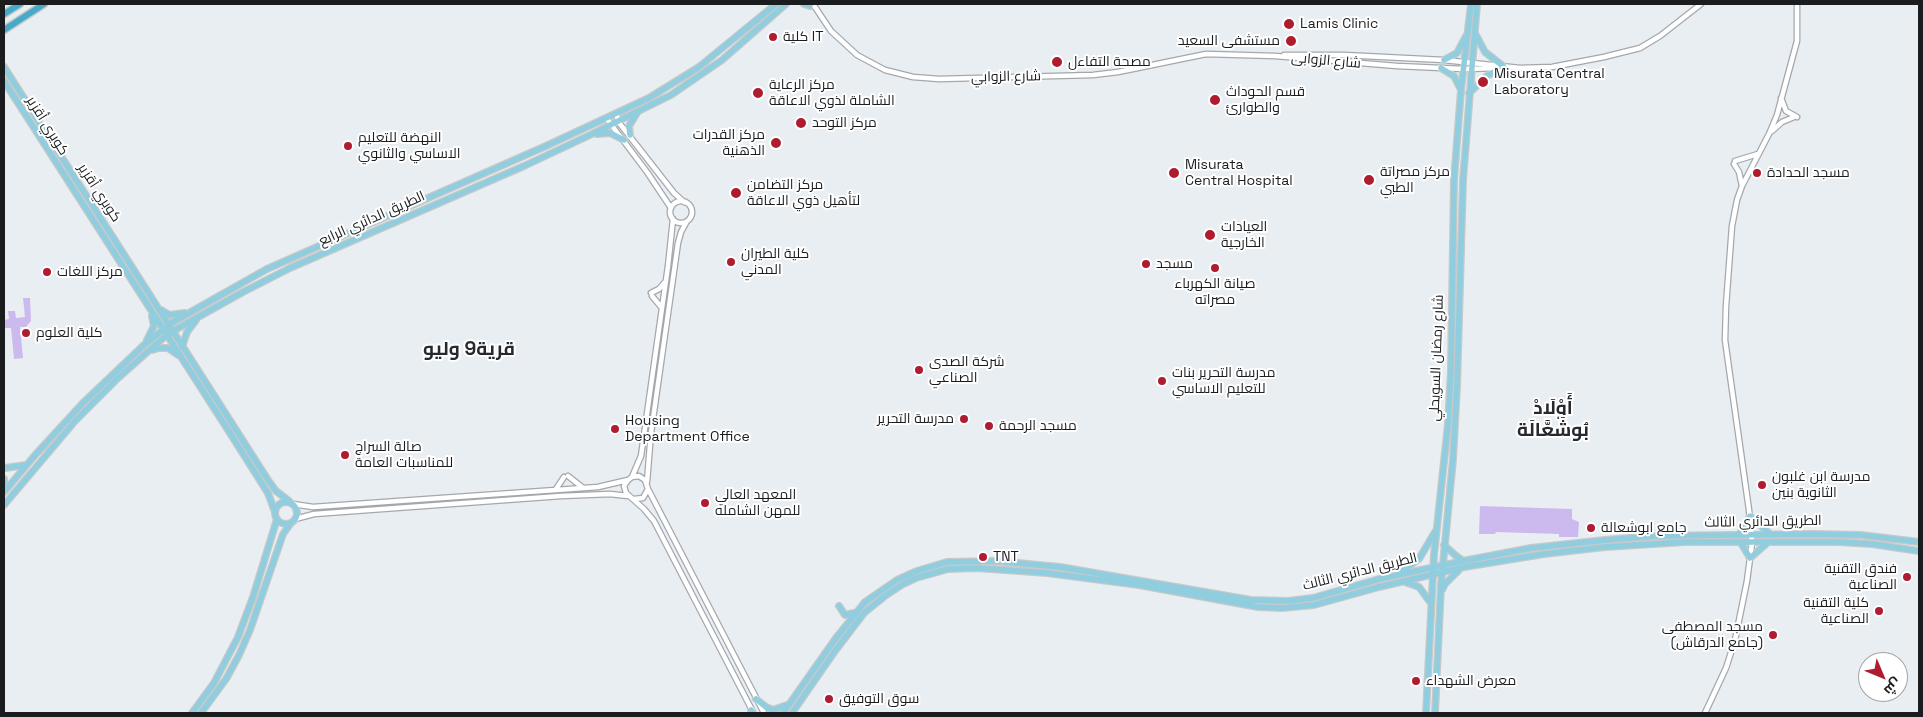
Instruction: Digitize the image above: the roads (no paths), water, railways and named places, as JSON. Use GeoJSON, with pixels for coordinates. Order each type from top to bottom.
{"type":"FeatureCollection","features":[{"type":"Feature","properties":{"kind":"highway"},"geometry":{"type":"LineString","coordinates":[[4,14],[20,4]]}},
{"type":"Feature","properties":{"kind":"highway"},"geometry":{"type":"LineString","coordinates":[[4,30],[44,4]]}},
{"type":"Feature","properties":{"kind":"main road","name":"الطريق الدائري الرابع"},"geometry":{"type":"LineString","coordinates":[[4,491],[83,403],[168,325],[266,270],[616,114],[669,86],[699,67],[776,4]]}},
{"type":"Feature","properties":{"kind":"main road"},"geometry":{"type":"LineString","coordinates":[[785,5],[792,4]]}},
{"type":"Feature","properties":{"kind":"main road","name":"شارع رمضان السويحلي"},"geometry":{"type":"LineString","coordinates":[[1426,713],[1433,575],[1450,389],[1454,180],[1461,90],[1471,4]]}},
{"type":"Feature","properties":{"kind":"main road","name":"شارع رمضان السويحلي"},"geometry":{"type":"LineString","coordinates":[[1435,713],[1442,573],[1457,386],[1463,180],[1477,4]]}},
{"type":"Feature","properties":{"kind":"main road","name":"الطريق الدائري الرابع"},"geometry":{"type":"LineString","coordinates":[[4,505],[75,421],[118,378],[173,332],[290,268],[592,134],[671,95],[722,60],[785,5]]}},
{"type":"Feature","properties":{"kind":"main road"},"geometry":{"type":"LineString","coordinates":[[1444,60],[1459,52],[1468,32]]}},
{"type":"Feature","properties":{"kind":"main road"},"geometry":{"type":"LineString","coordinates":[[1469,93],[1487,76],[1504,67],[1485,52],[1475,34]]}},
{"type":"Feature","properties":{"kind":"main road","name":"كوبري أقزير"},"geometry":{"type":"LineString","coordinates":[[4,67],[272,486],[291,503]]}},
{"type":"Feature","properties":{"kind":"main road"},"geometry":{"type":"LineString","coordinates":[[1441,68],[1454,76],[1461,90]]}},
{"type":"Feature","properties":{"kind":"main road","name":"كويري أقزير"},"geometry":{"type":"LineString","coordinates":[[4,81],[268,493],[275,512]]}},
{"type":"Feature","properties":{"kind":"main road"},"geometry":{"type":"LineString","coordinates":[[630,136],[629,126],[638,112]]}},
{"type":"Feature","properties":{"kind":"main road"},"geometry":{"type":"LineString","coordinates":[[592,134],[610,133],[624,140]]}},
{"type":"Feature","properties":{"kind":"main road"},"geometry":{"type":"LineString","coordinates":[[154,303],[164,313],[169,315],[194,310]]}},
{"type":"Feature","properties":{"kind":"main road"},"geometry":{"type":"LineString","coordinates":[[144,345],[151,335],[154,326],[148,307]]}},
{"type":"Feature","properties":{"kind":"main road"},"geometry":{"type":"LineString","coordinates":[[182,347],[187,332],[202,315]]}},
{"type":"Feature","properties":{"kind":"main road"},"geometry":{"type":"LineString","coordinates":[[144,355],[159,348],[166,348],[184,361]]}},
{"type":"Feature","properties":{"kind":"main road"},"geometry":{"type":"LineString","coordinates":[[5,468],[26,465]]}},
{"type":"Feature","properties":{"kind":"main road"},"geometry":{"type":"LineString","coordinates":[[4,479],[4,491]]}},
{"type":"Feature","properties":{"kind":"main road"},"geometry":{"type":"LineString","coordinates":[[192,713],[214,683],[231,652],[253,597],[277,519],[275,512],[279,503],[291,503],[297,511],[293,521],[283,534],[250,630],[226,679],[201,713]]}},
{"type":"Feature","properties":{"kind":"main road"},"geometry":{"type":"LineString","coordinates":[[1739,534],[1746,527],[1750,516],[1771,534]]}},
{"type":"Feature","properties":{"kind":"main road"},"geometry":{"type":"LineString","coordinates":[[277,519],[285,524],[293,521]]}},
{"type":"Feature","properties":{"kind":"main road"},"geometry":{"type":"LineString","coordinates":[[1395,576],[1419,559],[1426,550],[1437,528]]}},
{"type":"Feature","properties":{"kind":"main road","name":"الطريق الدائري الثالث"},"geometry":{"type":"LineString","coordinates":[[792,713],[864,613],[903,584],[916,578],[948,569],[976,568],[1054,574],[1270,608],[1314,605],[1403,581],[1442,573],[1463,564],[1531,548],[1605,540],[1654,536],[1739,534],[1861,534],[1919,542]]}},
{"type":"Feature","properties":{"kind":"main road","name":"الطريق الدائري الثالث"},"geometry":{"type":"LineString","coordinates":[[783,713],[854,613],[874,594],[892,582],[917,570],[947,562],[996,561],[1060,567],[1251,600],[1288,601],[1313,598],[1434,566],[1605,547],[1685,542],[1872,544],[1919,551]]}},
{"type":"Feature","properties":{"kind":"main road"},"geometry":{"type":"LineString","coordinates":[[1741,543],[1750,558],[1768,543]]}},
{"type":"Feature","properties":{"kind":"main road"},"geometry":{"type":"LineString","coordinates":[[1441,595],[1444,585],[1463,564],[1444,545]]}},
{"type":"Feature","properties":{"kind":"main road"},"geometry":{"type":"LineString","coordinates":[[1403,581],[1419,587],[1431,603]]}},
{"type":"Feature","properties":{"kind":"main road"},"geometry":{"type":"LineString","coordinates":[[839,606],[845,615],[854,613]]}},
{"type":"Feature","properties":{"kind":"main road"},"geometry":{"type":"LineString","coordinates":[[231,652],[239,655]]}},
{"type":"Feature","properties":{"kind":"main road"},"geometry":{"type":"LineString","coordinates":[[756,699],[773,710],[782,708],[791,702]]}},
{"type":"Feature","properties":{"kind":"street","name":"شارع الزوابي"},"geometry":{"type":"LineString","coordinates":[[810,4],[840,40],[857,54],[886,70],[913,77],[939,79],[1093,75],[1118,72],[1206,54],[1275,56]]}},
{"type":"Feature","properties":{"kind":"street"},"geometry":{"type":"LineString","coordinates":[[1504,67],[1534,68],[1559,66],[1640,48],[1660,36],[1701,4]]}},
{"type":"Feature","properties":{"kind":"street"},"geometry":{"type":"LineString","coordinates":[[1705,713],[1726,668],[1735,640],[1752,543],[1736,408],[1727,361],[1725,330],[1733,220],[1742,186],[1777,115],[1797,41],[1796,6]]}},
{"type":"Feature","properties":{"kind":"street","name":"شارع الزوابى"},"geometry":{"type":"LineString","coordinates":[[1275,56],[1296,54],[1444,60],[1504,67]]}},
{"type":"Feature","properties":{"kind":"street","name":"شارع الزوابى"},"geometry":{"type":"LineString","coordinates":[[1275,56],[1464,70],[1504,67]]}},
{"type":"Feature","properties":{"kind":"street"},"geometry":{"type":"LineString","coordinates":[[1397,66],[1398,58]]}},
{"type":"Feature","properties":{"kind":"street"},"geometry":{"type":"LineString","coordinates":[[1769,134],[1782,122],[1795,117],[1786,111],[1781,97]]}},
{"type":"Feature","properties":{"kind":"street"},"geometry":{"type":"LineString","coordinates":[[616,114],[619,121],[670,189],[689,205],[692,210],[678,242],[651,432],[647,486],[643,498],[634,499]]}},
{"type":"Feature","properties":{"kind":"street"},"geometry":{"type":"LineString","coordinates":[[607,118],[672,208]]}},
{"type":"Feature","properties":{"kind":"street"},"geometry":{"type":"LineString","coordinates":[[1742,186],[1735,163],[1758,154]]}},
{"type":"Feature","properties":{"kind":"street"},"geometry":{"type":"LineString","coordinates":[[628,496],[624,490],[641,456],[666,280],[673,219],[671,214],[672,208],[676,203],[684,202]]}},
{"type":"Feature","properties":{"kind":"street"},"geometry":{"type":"LineString","coordinates":[[673,219],[678,222],[687,221]]}},
{"type":"Feature","properties":{"kind":"street"},"geometry":{"type":"LineString","coordinates":[[662,309],[658,301],[651,295],[666,280]]}},
{"type":"Feature","properties":{"kind":"street"},"geometry":{"type":"LineString","coordinates":[[291,503],[313,507],[598,487],[639,476],[647,486],[764,713]]}},
{"type":"Feature","properties":{"kind":"street"},"geometry":{"type":"LineString","coordinates":[[556,489],[566,477],[583,488]]}},
{"type":"Feature","properties":{"kind":"street"},"geometry":{"type":"LineString","coordinates":[[293,521],[314,514],[561,496],[610,494],[628,496],[634,499],[654,521],[752,712]]}},
{"type":"Feature","properties":{"kind":"street"},"geometry":{"type":"LineString","coordinates":[[457,496],[457,504]]}},
{"type":"Feature","properties":{"kind":"place","name":"Lamis Clinic"},"geometry":{"type":"Point","coordinates":[1289,24]}},
{"type":"Feature","properties":{"kind":"place","name":"كلية IT"},"geometry":{"type":"Point","coordinates":[773,37]}},
{"type":"Feature","properties":{"kind":"place","name":"مستشفى السعيد"},"geometry":{"type":"Point","coordinates":[1291,41]}},
{"type":"Feature","properties":{"kind":"place","name":"مصحة التفاءل"},"geometry":{"type":"Point","coordinates":[1057,62]}},
{"type":"Feature","properties":{"kind":"place","name":"Misurata Central Laboratory"},"geometry":{"type":"Point","coordinates":[1483,82]}},
{"type":"Feature","properties":{"kind":"place","name":"مركز الرعاية الشاملة لذوي الاعاقة"},"geometry":{"type":"Point","coordinates":[758,93]}},
{"type":"Feature","properties":{"kind":"place","name":"قسم الحوداث والطوارئ"},"geometry":{"type":"Point","coordinates":[1215,100]}},
{"type":"Feature","properties":{"kind":"place","name":"مركز التوحد"},"geometry":{"type":"Point","coordinates":[801,123]}},
{"type":"Feature","properties":{"kind":"place","name":"مركز القدرات الذهنية"},"geometry":{"type":"Point","coordinates":[776,143]}},
{"type":"Feature","properties":{"kind":"place","name":"النهضة للتعليم الاساسي والثانوي"},"geometry":{"type":"Point","coordinates":[348,146]}},
{"type":"Feature","properties":{"kind":"place","name":"Misurata Central Hospital"},"geometry":{"type":"Point","coordinates":[1174,173]}},
{"type":"Feature","properties":{"kind":"place","name":"مسجد الحدادة"},"geometry":{"type":"Point","coordinates":[1757,173]}},
{"type":"Feature","properties":{"kind":"place","name":"مركز مصراتة الطبي"},"geometry":{"type":"Point","coordinates":[1369,180]}},
{"type":"Feature","properties":{"kind":"place","name":"مركز التضامن لتأهيل ذوي الاعاقة"},"geometry":{"type":"Point","coordinates":[736,193]}},
{"type":"Feature","properties":{"kind":"place","name":"العيادات الخارجية"},"geometry":{"type":"Point","coordinates":[1210,235]}},
{"type":"Feature","properties":{"kind":"place","name":"كلية الطيران المدني"},"geometry":{"type":"Point","coordinates":[731,262]}},
{"type":"Feature","properties":{"kind":"place","name":"مسجد"},"geometry":{"type":"Point","coordinates":[1146,264]}},
{"type":"Feature","properties":{"kind":"place","name":"صيانة الكهرباء مصراته"},"geometry":{"type":"Point","coordinates":[1215,268]}},
{"type":"Feature","properties":{"kind":"place","name":"مركز اللغات"},"geometry":{"type":"Point","coordinates":[47,272]}},
{"type":"Feature","properties":{"kind":"place","name":"كلية العلوم"},"geometry":{"type":"Point","coordinates":[26,333]}},
{"type":"Feature","properties":{"kind":"place","name":"شركة الصدى الصناعي"},"geometry":{"type":"Point","coordinates":[919,370]}},
{"type":"Feature","properties":{"kind":"place","name":"مدرسة التحرير بنات للتعليم الاساسي"},"geometry":{"type":"Point","coordinates":[1162,381]}},
{"type":"Feature","properties":{"kind":"place","name":"مدرسة التحرير"},"geometry":{"type":"Point","coordinates":[964,419]}},
{"type":"Feature","properties":{"kind":"place","name":"مسجد الرحمة"},"geometry":{"type":"Point","coordinates":[989,426]}},
{"type":"Feature","properties":{"kind":"place","name":"Housing Department Office"},"geometry":{"type":"Point","coordinates":[615,429]}},
{"type":"Feature","properties":{"kind":"place","name":"صالة السراج للمناسبات العامة"},"geometry":{"type":"Point","coordinates":[345,455]}},
{"type":"Feature","properties":{"kind":"place","name":"مدرسة ابن غلبون الثانوية بنين"},"geometry":{"type":"Point","coordinates":[1762,485]}},
{"type":"Feature","properties":{"kind":"place","name":"المعهد العالي للمهن الشامله"},"geometry":{"type":"Point","coordinates":[705,503]}},
{"type":"Feature","properties":{"kind":"place","name":"جامع ابوشعالة"},"geometry":{"type":"Point","coordinates":[1591,528]}},
{"type":"Feature","properties":{"kind":"place","name":"TNT"},"geometry":{"type":"Point","coordinates":[983,557]}},
{"type":"Feature","properties":{"kind":"place","name":"فندق التقنية الصناعية"},"geometry":{"type":"Point","coordinates":[1907,577]}},
{"type":"Feature","properties":{"kind":"place","name":"كلية التقنية الصناعية"},"geometry":{"type":"Point","coordinates":[1879,611]}},
{"type":"Feature","properties":{"kind":"place","name":"مسجد المصطفى (جامع الدرقاش)"},"geometry":{"type":"Point","coordinates":[1773,635]}},
{"type":"Feature","properties":{"kind":"place","name":"معرض الشهداء"},"geometry":{"type":"Point","coordinates":[1416,681]}},
{"type":"Feature","properties":{"kind":"place","name":"سوق التوفيق"},"geometry":{"type":"Point","coordinates":[829,699]}},
{"type":"Feature","properties":{"kind":"district","name":"قرية9 وليو"},"geometry":{"type":"Point","coordinates":[469,350]}},
{"type":"Feature","properties":{"kind":"district","name":"أَوْلَادْ بُوشَعَّالَة"},"geometry":{"type":"Point","coordinates":[1553,420]}}]}
